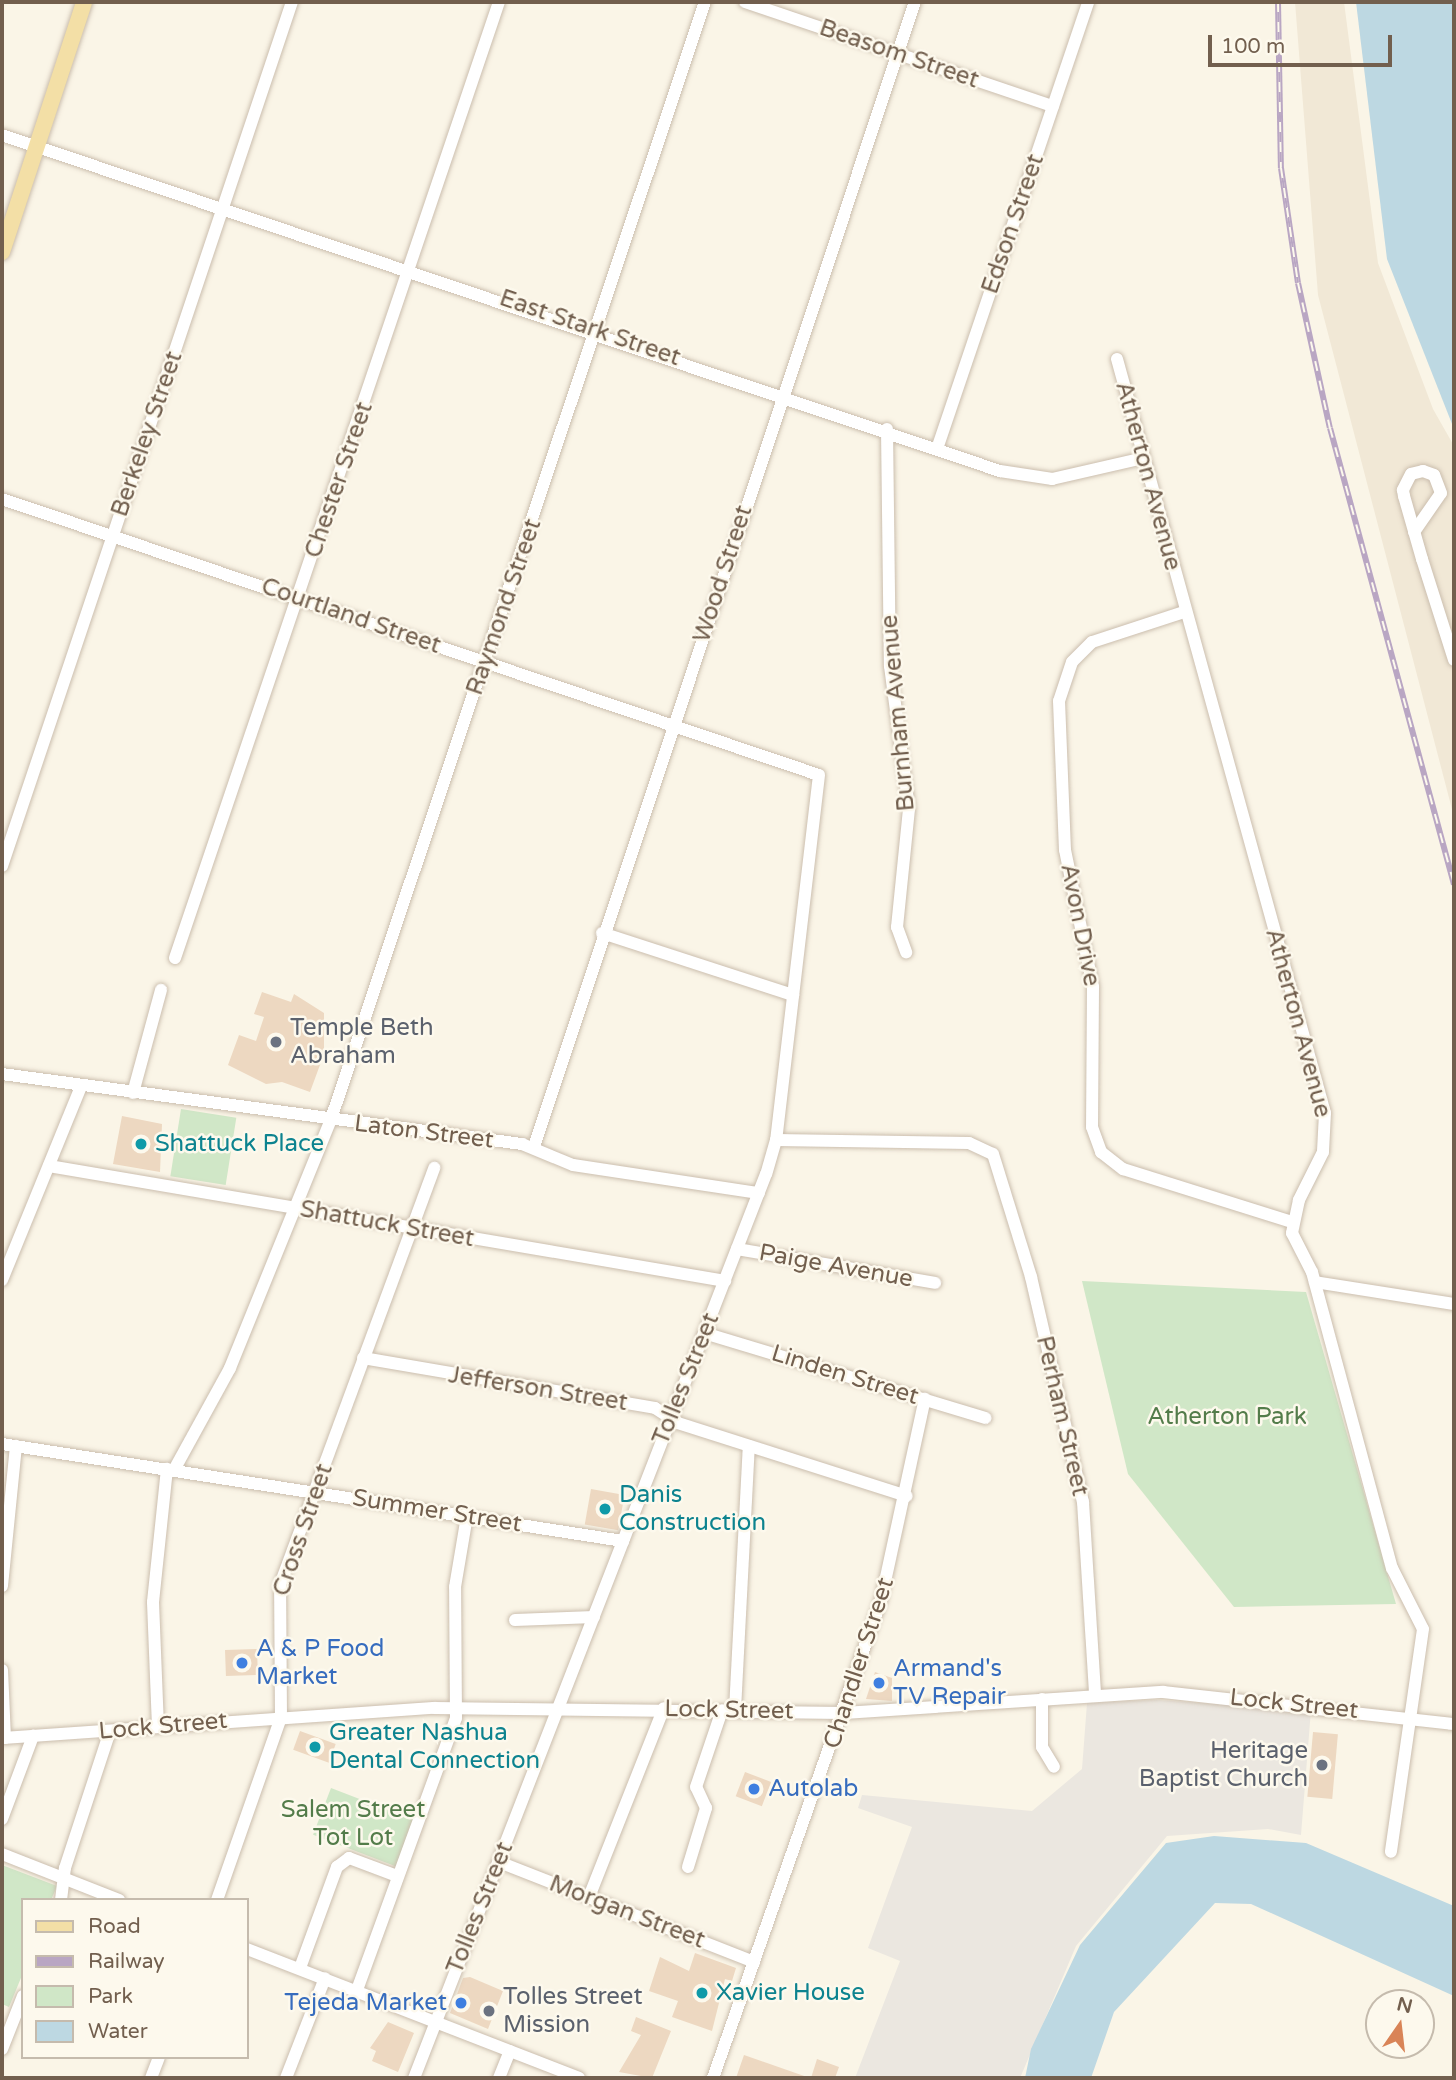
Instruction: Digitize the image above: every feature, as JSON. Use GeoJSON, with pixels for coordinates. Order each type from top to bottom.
{"type":"FeatureCollection","features":[{"type":"Feature","properties":{"kind":"main road"},"geometry":{"type":"LineString","coordinates":[[2,252],[84,2]]}},
{"type":"Feature","properties":{"kind":"street","name":"Berkeley Street"},"geometry":{"type":"LineString","coordinates":[[2,866],[292,2]]}},
{"type":"Feature","properties":{"kind":"street","name":"Chester Street"},"geometry":{"type":"LineString","coordinates":[[175,958],[499,2]]}},
{"type":"Feature","properties":{"kind":"street","name":"Raymond Street"},"geometry":{"type":"LineString","coordinates":[[170,1469],[230,1368],[331,1119],[705,2]]}},
{"type":"Feature","properties":{"kind":"street","name":"Beasom Street"},"geometry":{"type":"LineString","coordinates":[[745,2],[1053,106]]}},
{"type":"Feature","properties":{"kind":"street","name":"Wood Street"},"geometry":{"type":"LineString","coordinates":[[534,1147],[602,933],[915,2]]}},
{"type":"Feature","properties":{"kind":"street","name":"Edson Street"},"geometry":{"type":"LineString","coordinates":[[938,446],[1088,2]]}},
{"type":"Feature","properties":{"kind":"street","name":"East Stark Street"},"geometry":{"type":"LineString","coordinates":[[2,135],[38,144],[224,205],[1036,479],[1144,458]]}},
{"type":"Feature","properties":{"kind":"street","name":"Atherton Avenue"},"geometry":{"type":"LineString","coordinates":[[1117,359],[1184,612],[1325,1113],[1321,1159],[1292,1222]]}},
{"type":"Feature","properties":{"kind":"street","name":"Burnham Avenue"},"geometry":{"type":"LineString","coordinates":[[887,429],[890,666],[909,809],[897,927],[906,952]]}},
{"type":"Feature","properties":{"kind":"street"},"geometry":{"type":"LineString","coordinates":[[1414,532],[1441,493],[1434,475],[1423,471],[1411,474],[1403,490],[1414,532],[1454,660]]}},
{"type":"Feature","properties":{"kind":"street","name":"Courtland Street"},"geometry":{"type":"LineString","coordinates":[[2,499],[819,775]]}},
{"type":"Feature","properties":{"kind":"street","name":"Avon Drive"},"geometry":{"type":"LineString","coordinates":[[1184,612],[1092,642],[1072,662],[1059,701],[1065,850],[1093,987],[1092,1128],[1101,1152],[1123,1169],[1292,1222]]}},
{"type":"Feature","properties":{"kind":"street","name":"Tolles Street"},"geometry":{"type":"LineString","coordinates":[[414,2078],[759,1193],[776,1140],[819,775]]}},
{"type":"Feature","properties":{"kind":"street"},"geometry":{"type":"LineString","coordinates":[[602,933],[793,995]]}},
{"type":"Feature","properties":{"kind":"street"},"geometry":{"type":"LineString","coordinates":[[133,1093],[161,990]]}},
{"type":"Feature","properties":{"kind":"street","name":"Laton Street"},"geometry":{"type":"LineString","coordinates":[[2,1074],[534,1147],[573,1165],[759,1193]]}},
{"type":"Feature","properties":{"kind":"street"},"geometry":{"type":"LineString","coordinates":[[2,1280],[81,1086]]}},
{"type":"Feature","properties":{"kind":"street","name":"Perham Street"},"geometry":{"type":"LineString","coordinates":[[776,1140],[988,1146],[1031,1277],[1083,1502],[1095,1694]]}},
{"type":"Feature","properties":{"kind":"street","name":"Shattuck Street"},"geometry":{"type":"LineString","coordinates":[[49,1166],[725,1281]]}},
{"type":"Feature","properties":{"kind":"street","name":"Cross Street"},"geometry":{"type":"LineString","coordinates":[[218,1898],[281,1717],[277,1599],[314,1490],[434,1168]]}},
{"type":"Feature","properties":{"kind":"street"},"geometry":{"type":"LineString","coordinates":[[1292,1222],[1315,1282],[1392,1568],[1423,1629],[1391,1852]]}},
{"type":"Feature","properties":{"kind":"street","name":"Paige Avenue"},"geometry":{"type":"LineString","coordinates":[[737,1249],[935,1283]]}},
{"type":"Feature","properties":{"kind":"street"},"geometry":{"type":"LineString","coordinates":[[1315,1282],[1454,1304]]}},
{"type":"Feature","properties":{"kind":"street","name":"Linden Street"},"geometry":{"type":"LineString","coordinates":[[704,1334],[985,1418]]}},
{"type":"Feature","properties":{"kind":"street","name":"Jefferson Street"},"geometry":{"type":"LineString","coordinates":[[363,1358],[654,1408],[670,1418],[749,1446],[907,1496]]}},
{"type":"Feature","properties":{"kind":"street","name":"Chandler Street"},"geometry":{"type":"LineString","coordinates":[[713,2078],[844,1713],[907,1496],[925,1399]]}},
{"type":"Feature","properties":{"kind":"street","name":"Summer Street"},"geometry":{"type":"LineString","coordinates":[[2,1444],[314,1490],[623,1541]]}},
{"type":"Feature","properties":{"kind":"street"},"geometry":{"type":"LineString","coordinates":[[2,1586],[16,1446]]}},
{"type":"Feature","properties":{"kind":"street"},"geometry":{"type":"LineString","coordinates":[[688,1867],[706,1808],[696,1787],[728,1710],[749,1446]]}},
{"type":"Feature","properties":{"kind":"street"},"geometry":{"type":"LineString","coordinates":[[158,1727],[153,1602],[170,1469]]}},
{"type":"Feature","properties":{"kind":"street"},"geometry":{"type":"LineString","coordinates":[[357,1990],[458,1708],[455,1587],[467,1516]]}},
{"type":"Feature","properties":{"kind":"street"},"geometry":{"type":"LineString","coordinates":[[515,1620],[594,1617]]}},
{"type":"Feature","properties":{"kind":"street"},"geometry":{"type":"LineString","coordinates":[[2,1670],[3,1738]]}},
{"type":"Feature","properties":{"kind":"street","name":"Lock Street"},"geometry":{"type":"LineString","coordinates":[[3,1738],[281,1717],[458,1708],[559,1706],[844,1713],[1095,1694],[1212,1695],[1454,1724]]}},
{"type":"Feature","properties":{"kind":"street"},"geometry":{"type":"LineString","coordinates":[[1042,1699],[1042,1747],[1054,1767]]}},
{"type":"Feature","properties":{"kind":"street"},"geometry":{"type":"LineString","coordinates":[[589,1897],[664,1708]]}},
{"type":"Feature","properties":{"kind":"street"},"geometry":{"type":"LineString","coordinates":[[61,1898],[64,1878],[110,1731]]}},
{"type":"Feature","properties":{"kind":"street"},"geometry":{"type":"LineString","coordinates":[[2,1819],[33,1736]]}},
{"type":"Feature","properties":{"kind":"street"},"geometry":{"type":"LineString","coordinates":[[2,1854],[114,1898]]}},
{"type":"Feature","properties":{"kind":"street"},"geometry":{"type":"LineString","coordinates":[[300,1968],[337,1867],[349,1858],[397,1876]]}},
{"type":"Feature","properties":{"kind":"street","name":"Morgan Street"},"geometry":{"type":"LineString","coordinates":[[499,1862],[754,1962]]}},
{"type":"Feature","properties":{"kind":"street"},"geometry":{"type":"LineString","coordinates":[[248,1949],[579,2078]]}},
{"type":"Feature","properties":{"kind":"street"},"geometry":{"type":"LineString","coordinates":[[286,2078],[325,1978]]}},
{"type":"Feature","properties":{"kind":"street"},"geometry":{"type":"LineString","coordinates":[[2,2049],[21,2003]]}},
{"type":"Feature","properties":{"kind":"street"},"geometry":{"type":"LineString","coordinates":[[499,2078],[510,2051]]}},
{"type":"Feature","properties":{"kind":"street"},"geometry":{"type":"LineString","coordinates":[[151,2078],[158,2059]]}},
{"type":"Feature","properties":{"kind":"shaded area"},"geometry":{"type":"Polygon","coordinates":[[[1295,2],[1344,2],[1378,263],[1433,409],[1454,446],[1454,817],[1318,295],[1295,2]]]}},
{"type":"Feature","properties":{"kind":"shaded area"},"geometry":{"type":"Polygon","coordinates":[[[1156,1700],[1311,1710],[1301,1835],[1268,1829],[1167,1836],[1076,1946],[1020,2078],[855,2078],[900,1961],[868,1948],[912,1827],[858,1808],[862,1795],[1032,1811],[1082,1769],[1087,1703],[1156,1700]]]}},
{"type":"Feature","properties":{"kind":"green space"},"geometry":{"type":"Polygon","coordinates":[[[181,1109],[236,1118],[226,1185],[170,1176],[181,1109]]]}},
{"type":"Feature","properties":{"kind":"green space","name":"Atherton Park"},"geometry":{"type":"Polygon","coordinates":[[[1082,1281],[1306,1292],[1396,1604],[1234,1607],[1128,1474],[1082,1281]]]}},
{"type":"Feature","properties":{"kind":"green space","name":"Salem Street Tot Lot"},"geometry":{"type":"Polygon","coordinates":[[[331,1788],[414,1820],[396,1867],[313,1835],[331,1788]]]}},
{"type":"Feature","properties":{"kind":"green space"},"geometry":{"type":"Polygon","coordinates":[[[2,1865],[57,1886],[52,1898],[21,1898],[21,1978],[9,2007],[2,2004],[2,1865]]]}},
{"type":"Feature","properties":{"kind":"water"},"geometry":{"type":"Polygon","coordinates":[[[1356,2],[1454,2],[1454,429],[1387,259],[1356,2]]]}},
{"type":"Feature","properties":{"kind":"water"},"geometry":{"type":"Polygon","coordinates":[[[1214,1836],[1306,1843],[1454,1906],[1454,1996],[1251,1904],[1215,1903],[1114,2012],[1091,2078],[1025,2078],[1031,2049],[1080,1945],[1166,1843],[1214,1836]]]}},
{"type":"Feature","properties":{"kind":"building","name":"Temple Beth Abraham"},"geometry":{"type":"Polygon","coordinates":[[[262,992],[291,1002],[294,994],[324,1013],[324,1054],[310,1092],[282,1082],[266,1084],[228,1065],[239,1035],[256,1041],[264,1017],[254,1014],[262,992]]]}},
{"type":"Feature","properties":{"kind":"building","name":"Shattuck Place"},"geometry":{"type":"Polygon","coordinates":[[[122,1116],[162,1124],[160,1172],[113,1164],[122,1116]]]}},
{"type":"Feature","properties":{"kind":"building","name":"Danis Construction"},"geometry":{"type":"Polygon","coordinates":[[[591,1489],[624,1495],[618,1530],[585,1524],[591,1489]]]}},
{"type":"Feature","properties":{"kind":"building","name":"A & P Food Market"},"geometry":{"type":"Polygon","coordinates":[[[257,1649],[258,1675],[226,1676],[225,1650],[257,1649]]]}},
{"type":"Feature","properties":{"kind":"building","name":"Armand's TV Repair"},"geometry":{"type":"Polygon","coordinates":[[[875,1672],[892,1678],[892,1701],[866,1699],[875,1672]]]}},
{"type":"Feature","properties":{"kind":"building","name":"Greater Nashua Dental Connection"},"geometry":{"type":"Polygon","coordinates":[[[300,1731],[336,1744],[329,1763],[293,1750],[300,1731]]]}},
{"type":"Feature","properties":{"kind":"building","name":"Heritage Baptist Church"},"geometry":{"type":"Polygon","coordinates":[[[1313,1732],[1338,1734],[1332,1799],[1307,1797],[1313,1732]]]}},
{"type":"Feature","properties":{"kind":"building","name":"Autolab"},"geometry":{"type":"Polygon","coordinates":[[[745,1772],[771,1782],[762,1806],[736,1796],[745,1772]]]}},
{"type":"Feature","properties":{"kind":"building","name":"Xavier House"},"geometry":{"type":"Polygon","coordinates":[[[695,1953],[736,1968],[732,1981],[725,1979],[712,2031],[672,2017],[678,2001],[649,1991],[660,1957],[689,1971],[695,1953]]]}},
{"type":"Feature","properties":{"kind":"building"},"geometry":{"type":"Polygon","coordinates":[[[470,1977],[503,1991],[488,2029],[450,2013],[463,1978],[470,1977]]]}},
{"type":"Feature","properties":{"kind":"building"},"geometry":{"type":"Polygon","coordinates":[[[636,2017],[671,2031],[652,2078],[619,2072],[641,2035],[631,2031],[636,2017]]]}},
{"type":"Feature","properties":{"kind":"building"},"geometry":{"type":"Polygon","coordinates":[[[388,2022],[414,2033],[398,2072],[372,2061],[376,2051],[370,2048],[388,2022]]]}},
{"type":"Feature","properties":{"kind":"building"},"geometry":{"type":"Polygon","coordinates":[[[744,2055],[807,2077],[736,2078],[744,2055]]]}},
{"type":"Feature","properties":{"kind":"building"},"geometry":{"type":"Polygon","coordinates":[[[817,2059],[839,2067],[835,2078],[811,2078],[817,2059]]]}},
{"type":"Feature","properties":{"kind":"railway"},"geometry":{"type":"LineString","coordinates":[[1278,2],[1281,168],[1298,283],[1330,428],[1454,884]]}},
{"type":"Feature","properties":{"kind":"place","name":"Temple Beth Abraham"},"geometry":{"type":"Point","coordinates":[276,1042]}},
{"type":"Feature","properties":{"kind":"place","name":"Shattuck Place"},"geometry":{"type":"Point","coordinates":[141,1144]}},
{"type":"Feature","properties":{"kind":"place","name":"Danis Construction"},"geometry":{"type":"Point","coordinates":[605,1509]}},
{"type":"Feature","properties":{"kind":"place","name":"A & P Food Market"},"geometry":{"type":"Point","coordinates":[242,1663]}},
{"type":"Feature","properties":{"kind":"place","name":"Armand's TV Repair"},"geometry":{"type":"Point","coordinates":[879,1683]}},
{"type":"Feature","properties":{"kind":"place","name":"Greater Nashua Dental Connection"},"geometry":{"type":"Point","coordinates":[315,1747]}},
{"type":"Feature","properties":{"kind":"place","name":"Heritage Baptist Church"},"geometry":{"type":"Point","coordinates":[1322,1765]}},
{"type":"Feature","properties":{"kind":"place","name":"Autolab"},"geometry":{"type":"Point","coordinates":[754,1789]}},
{"type":"Feature","properties":{"kind":"place","name":"Xavier House"},"geometry":{"type":"Point","coordinates":[702,1993]}},
{"type":"Feature","properties":{"kind":"place","name":"Tejeda Market"},"geometry":{"type":"Point","coordinates":[461,2003]}},
{"type":"Feature","properties":{"kind":"place","name":"Tolles Street Mission"},"geometry":{"type":"Point","coordinates":[489,2011]}}]}
